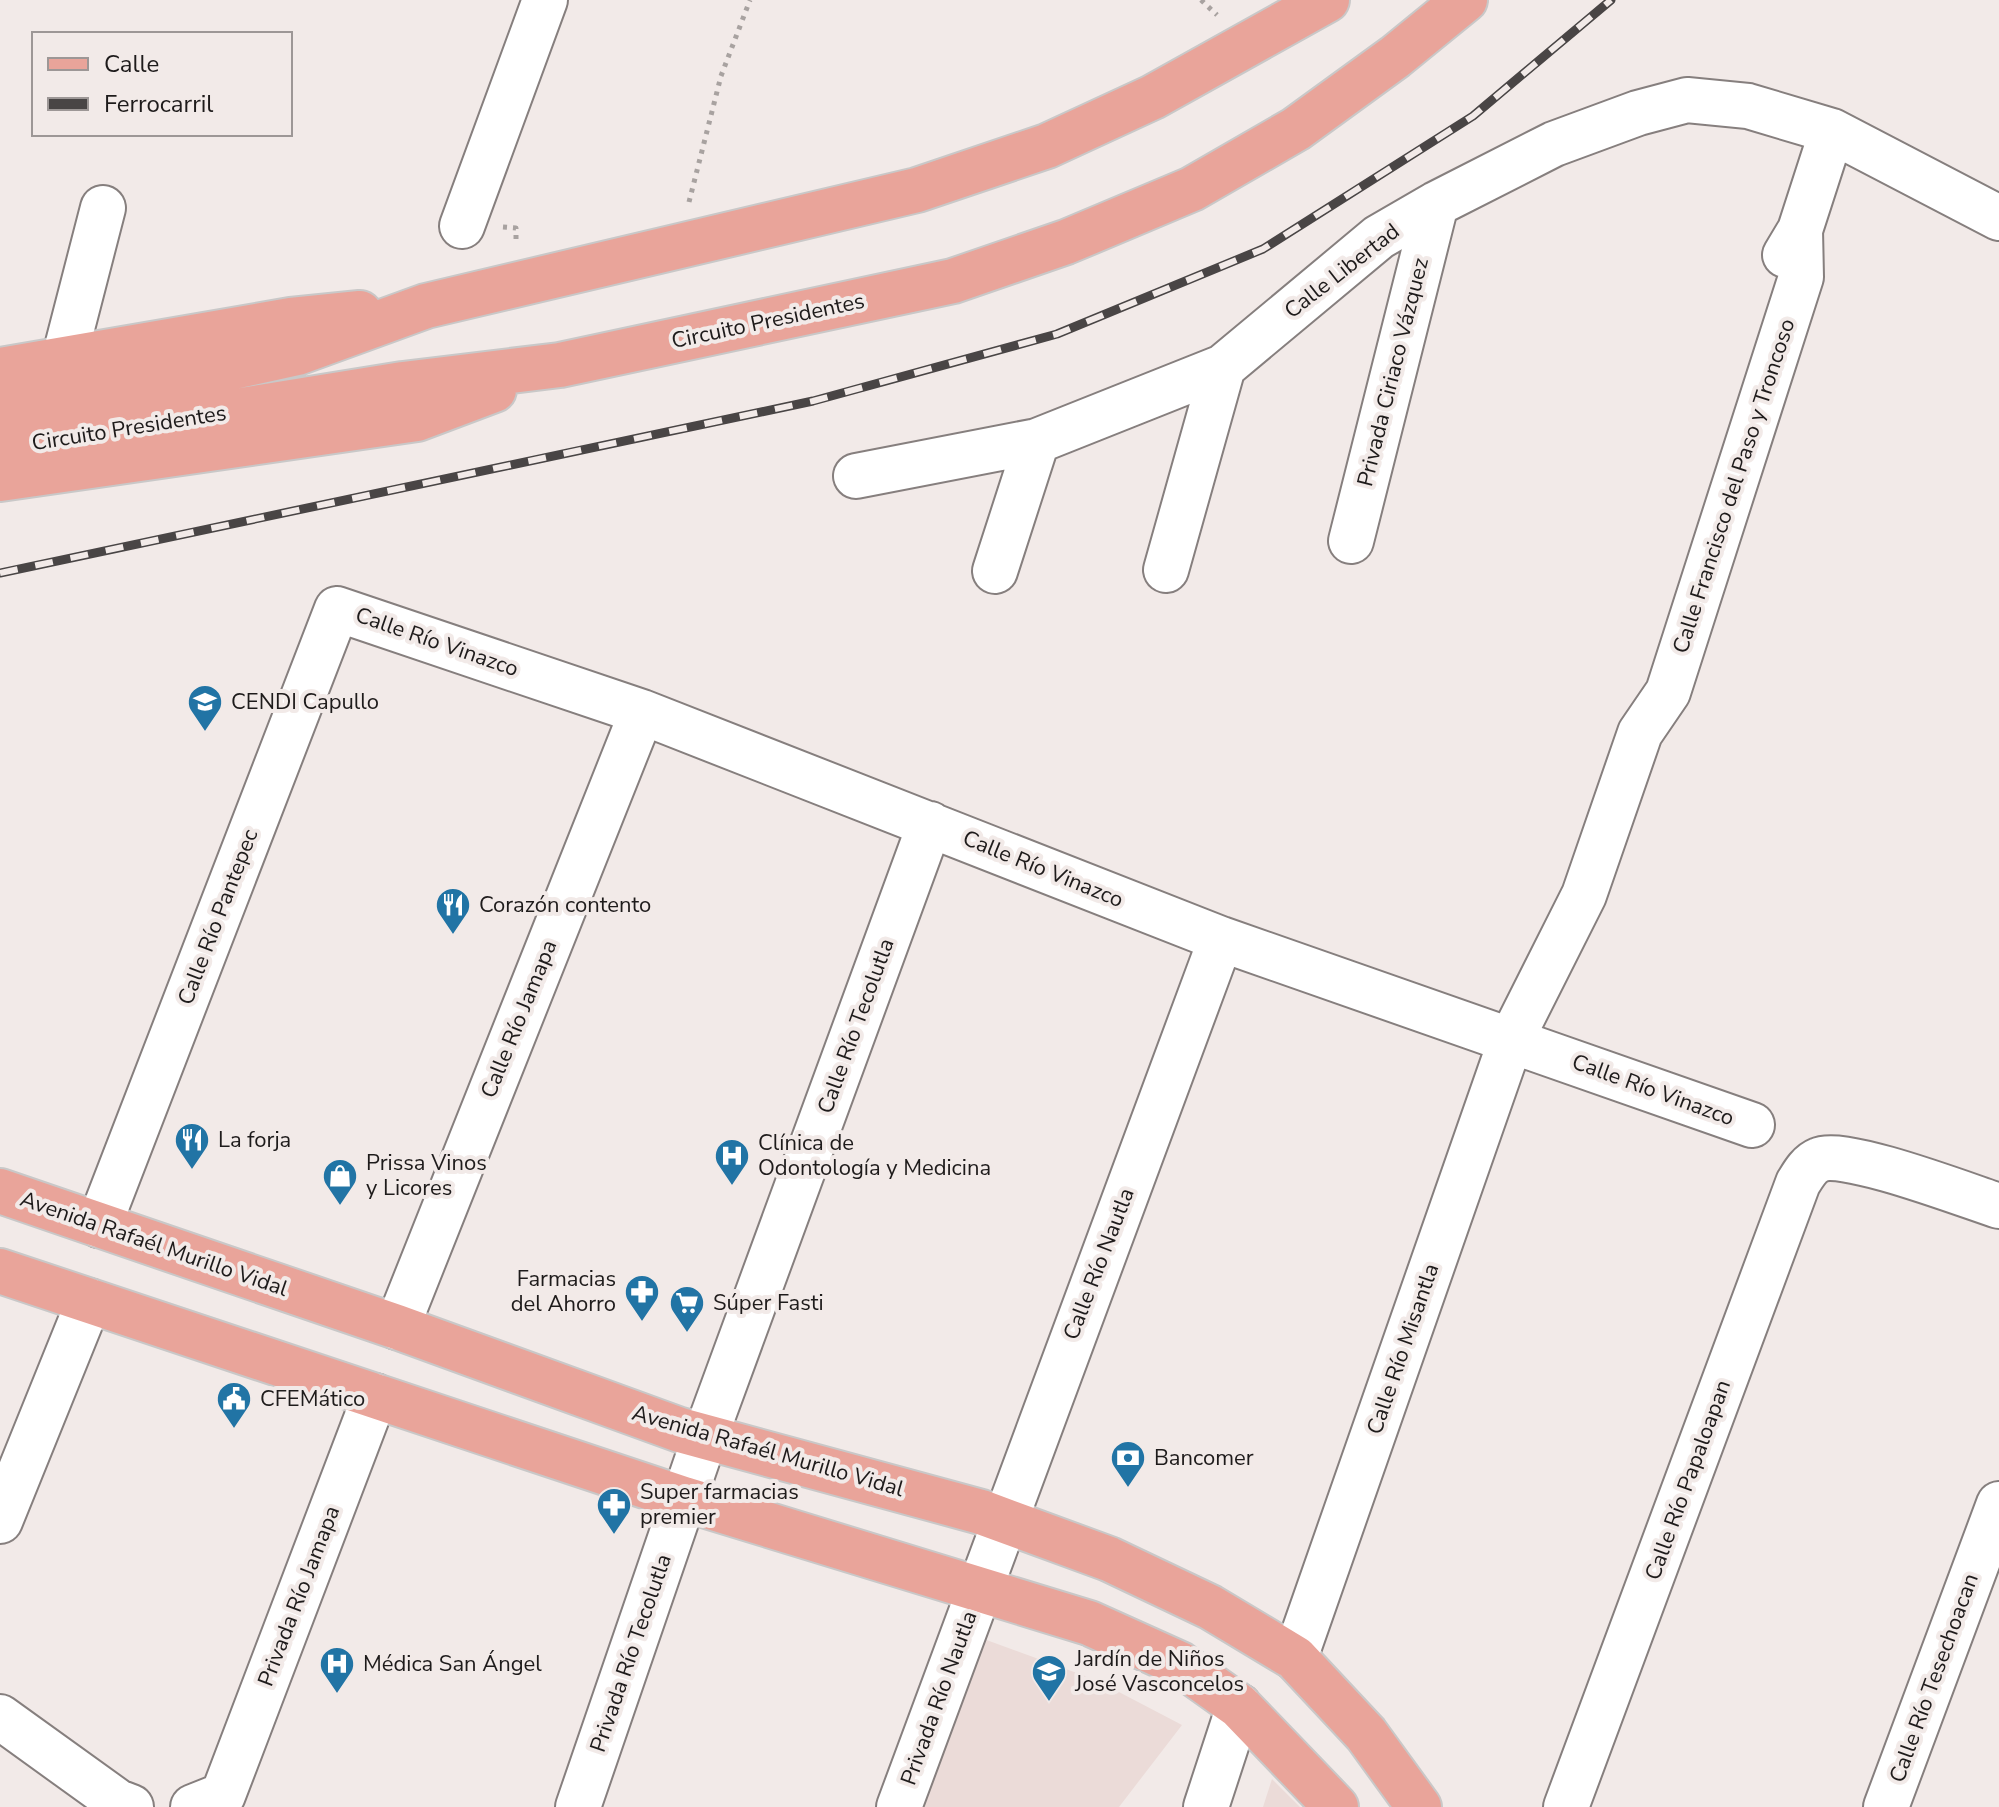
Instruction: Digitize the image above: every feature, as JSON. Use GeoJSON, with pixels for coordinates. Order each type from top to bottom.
{"type":"FeatureCollection","features":[{"type":"Feature","properties":{"kind":"main road","name":"Circuito Presidentes"},"geometry":{"type":"LineString","coordinates":[[0,449],[178,400],[426,306],[917,190],[1047,146],[1153,97],[1327,0]]}},
{"type":"Feature","properties":{"kind":"main road","name":"Circuito Presidentes"},"geometry":{"type":"LineString","coordinates":[[0,409],[403,384],[560,365],[953,281],[1066,242],[1192,189],[1296,129],[1395,57],[1465,0]]}},
{"type":"Feature","properties":{"kind":"main road"},"geometry":{"type":"LineString","coordinates":[[0,370],[291,320],[426,306]]}},
{"type":"Feature","properties":{"kind":"main road"},"geometry":{"type":"LineString","coordinates":[[0,479],[417,419],[560,365]]}},
{"type":"Feature","properties":{"kind":"main road","name":"Avenida Rafaél Murillo Vidal"},"geometry":{"type":"LineString","coordinates":[[0,1191],[705,1437],[1004,1519],[1109,1559],[1210,1607],[1295,1658],[1366,1734],[1419,1807]]}},
{"type":"Feature","properties":{"kind":"main road"},"geometry":{"type":"LineString","coordinates":[[0,1271],[684,1499],[1089,1623],[1180,1664],[1239,1706],[1336,1807]]}},
{"type":"Feature","properties":{"kind":"street"},"geometry":{"type":"LineString","coordinates":[[462,226],[545,0]]}},
{"type":"Feature","properties":{"kind":"street","name":"Calle Libertad"},"geometry":{"type":"LineString","coordinates":[[856,476],[1037,441],[1223,367],[1379,237],[1436,204],[1554,144],[1638,113],[1687,100],[1748,106],[1832,131],[1999,218]]}},
{"type":"Feature","properties":{"kind":"street","name":"Calle Francisco del Paso y Troncoso"},"geometry":{"type":"LineString","coordinates":[[1511,1040],[1584,895],[1640,733],[1668,692],[1801,277],[1800,230],[1832,131]]}},
{"type":"Feature","properties":{"kind":"street","name":"Privada Ciriaco Vázquez"},"geometry":{"type":"LineString","coordinates":[[1351,541],[1436,204]]}},
{"type":"Feature","properties":{"kind":"street"},"geometry":{"type":"LineString","coordinates":[[64,359],[103,208]]}},
{"type":"Feature","properties":{"kind":"street"},"geometry":{"type":"LineString","coordinates":[[1166,570],[1223,367]]}},
{"type":"Feature","properties":{"kind":"street"},"geometry":{"type":"LineString","coordinates":[[995,571],[1037,441]]}},
{"type":"Feature","properties":{"kind":"street","name":"Calle Río Vinazco"},"geometry":{"type":"LineString","coordinates":[[337,609],[642,712],[1221,939],[1752,1125]]}},
{"type":"Feature","properties":{"kind":"street","name":"Calle Río Pantepec"},"geometry":{"type":"LineString","coordinates":[[99,1225],[337,609]]}},
{"type":"Feature","properties":{"kind":"street","name":"Calle Río Jamapa"},"geometry":{"type":"LineString","coordinates":[[397,1327],[642,712]]}},
{"type":"Feature","properties":{"kind":"street","name":"Calle Río Tecolutla"},"geometry":{"type":"LineString","coordinates":[[684,1499],[930,824]]}},
{"type":"Feature","properties":{"kind":"street","name":"Calle Río Nautla"},"geometry":{"type":"LineString","coordinates":[[978,1589],[1221,939]]}},
{"type":"Feature","properties":{"kind":"street","name":"Calle Río Misantla"},"geometry":{"type":"LineString","coordinates":[[1295,1658],[1511,1040]]}},
{"type":"Feature","properties":{"kind":"street","name":"Calle Río Papaloapan"},"geometry":{"type":"LineString","coordinates":[[1566,1807],[1798,1183],[1819,1159],[1850,1159],[1999,1206]]}},
{"type":"Feature","properties":{"kind":"street"},"geometry":{"type":"LineString","coordinates":[[0,1521],[89,1301]]}},
{"type":"Feature","properties":{"kind":"street","name":"Privada Río Jamapa"},"geometry":{"type":"LineString","coordinates":[[208,1801],[375,1396]]}},
{"type":"Feature","properties":{"kind":"street","name":"Privada Río Tecolutla"},"geometry":{"type":"LineString","coordinates":[[578,1807],[684,1499]]}},
{"type":"Feature","properties":{"kind":"street","name":"Calle Río Tesechoacan"},"geometry":{"type":"LineString","coordinates":[[1886,1807],[1999,1504]]}},
{"type":"Feature","properties":{"kind":"street","name":"Privada Río Nautla"},"geometry":{"type":"LineString","coordinates":[[899,1807],[978,1589]]}},
{"type":"Feature","properties":{"kind":"street","name":"Calle Río Tesechoacan"},"geometry":{"type":"LineString","coordinates":[[1916,1807],[1999,1591]]}},
{"type":"Feature","properties":{"kind":"street"},"geometry":{"type":"LineString","coordinates":[[1206,1807],[1239,1706]]}},
{"type":"Feature","properties":{"kind":"street"},"geometry":{"type":"LineString","coordinates":[[0,1717],[118,1802],[131,1807]]}},
{"type":"Feature","properties":{"kind":"path"},"geometry":{"type":"LineString","coordinates":[[678,247],[721,76],[750,0]]}},
{"type":"Feature","properties":{"kind":"path"},"geometry":{"type":"LineString","coordinates":[[462,226],[516,228],[516,285]]}},
{"type":"Feature","properties":{"kind":"shaded area","name":"Jardín de Niños José Vasconcelos"},"geometry":{"type":"Polygon","coordinates":[[[981,1638],[1096,1680],[1182,1725],[1119,1807],[922,1807],[981,1638]]]}},
{"type":"Feature","properties":{"kind":"shaded area"},"geometry":{"type":"Polygon","coordinates":[[[1272,1779],[1300,1807],[1263,1807],[1272,1779]]]}},
{"type":"Feature","properties":{"kind":"railway"},"geometry":{"type":"LineString","coordinates":[[0,573],[813,401],[1057,334],[1263,249],[1473,116],[1611,0]]}},
{"type":"Feature","properties":{"kind":"place","name":"CENDI Capullo"},"geometry":{"type":"Point","coordinates":[205,733]}},
{"type":"Feature","properties":{"kind":"place","name":"Corazón contento"},"geometry":{"type":"Point","coordinates":[453,936]}},
{"type":"Feature","properties":{"kind":"place","name":"La forja"},"geometry":{"type":"Point","coordinates":[192,1171]}},
{"type":"Feature","properties":{"kind":"place","name":"Clínica de Odontología y Medicina"},"geometry":{"type":"Point","coordinates":[732,1187]}},
{"type":"Feature","properties":{"kind":"place","name":"Prissa Vinos y Licores"},"geometry":{"type":"Point","coordinates":[340,1207]}},
{"type":"Feature","properties":{"kind":"place","name":"Farmacias del Ahorro"},"geometry":{"type":"Point","coordinates":[642,1323]}},
{"type":"Feature","properties":{"kind":"place","name":"Súper Fasti"},"geometry":{"type":"Point","coordinates":[687,1334]}},
{"type":"Feature","properties":{"kind":"place","name":"CFEMático"},"geometry":{"type":"Point","coordinates":[234,1430]}},
{"type":"Feature","properties":{"kind":"place","name":"Bancomer"},"geometry":{"type":"Point","coordinates":[1128,1489]}},
{"type":"Feature","properties":{"kind":"place","name":"Super farmacias premier"},"geometry":{"type":"Point","coordinates":[614,1536]}},
{"type":"Feature","properties":{"kind":"place","name":"Médica San Ángel"},"geometry":{"type":"Point","coordinates":[337,1695]}},
{"type":"Feature","properties":{"kind":"place","name":"Jardín de Niños José Vasconcelos"},"geometry":{"type":"Point","coordinates":[1049,1703]}}]}
